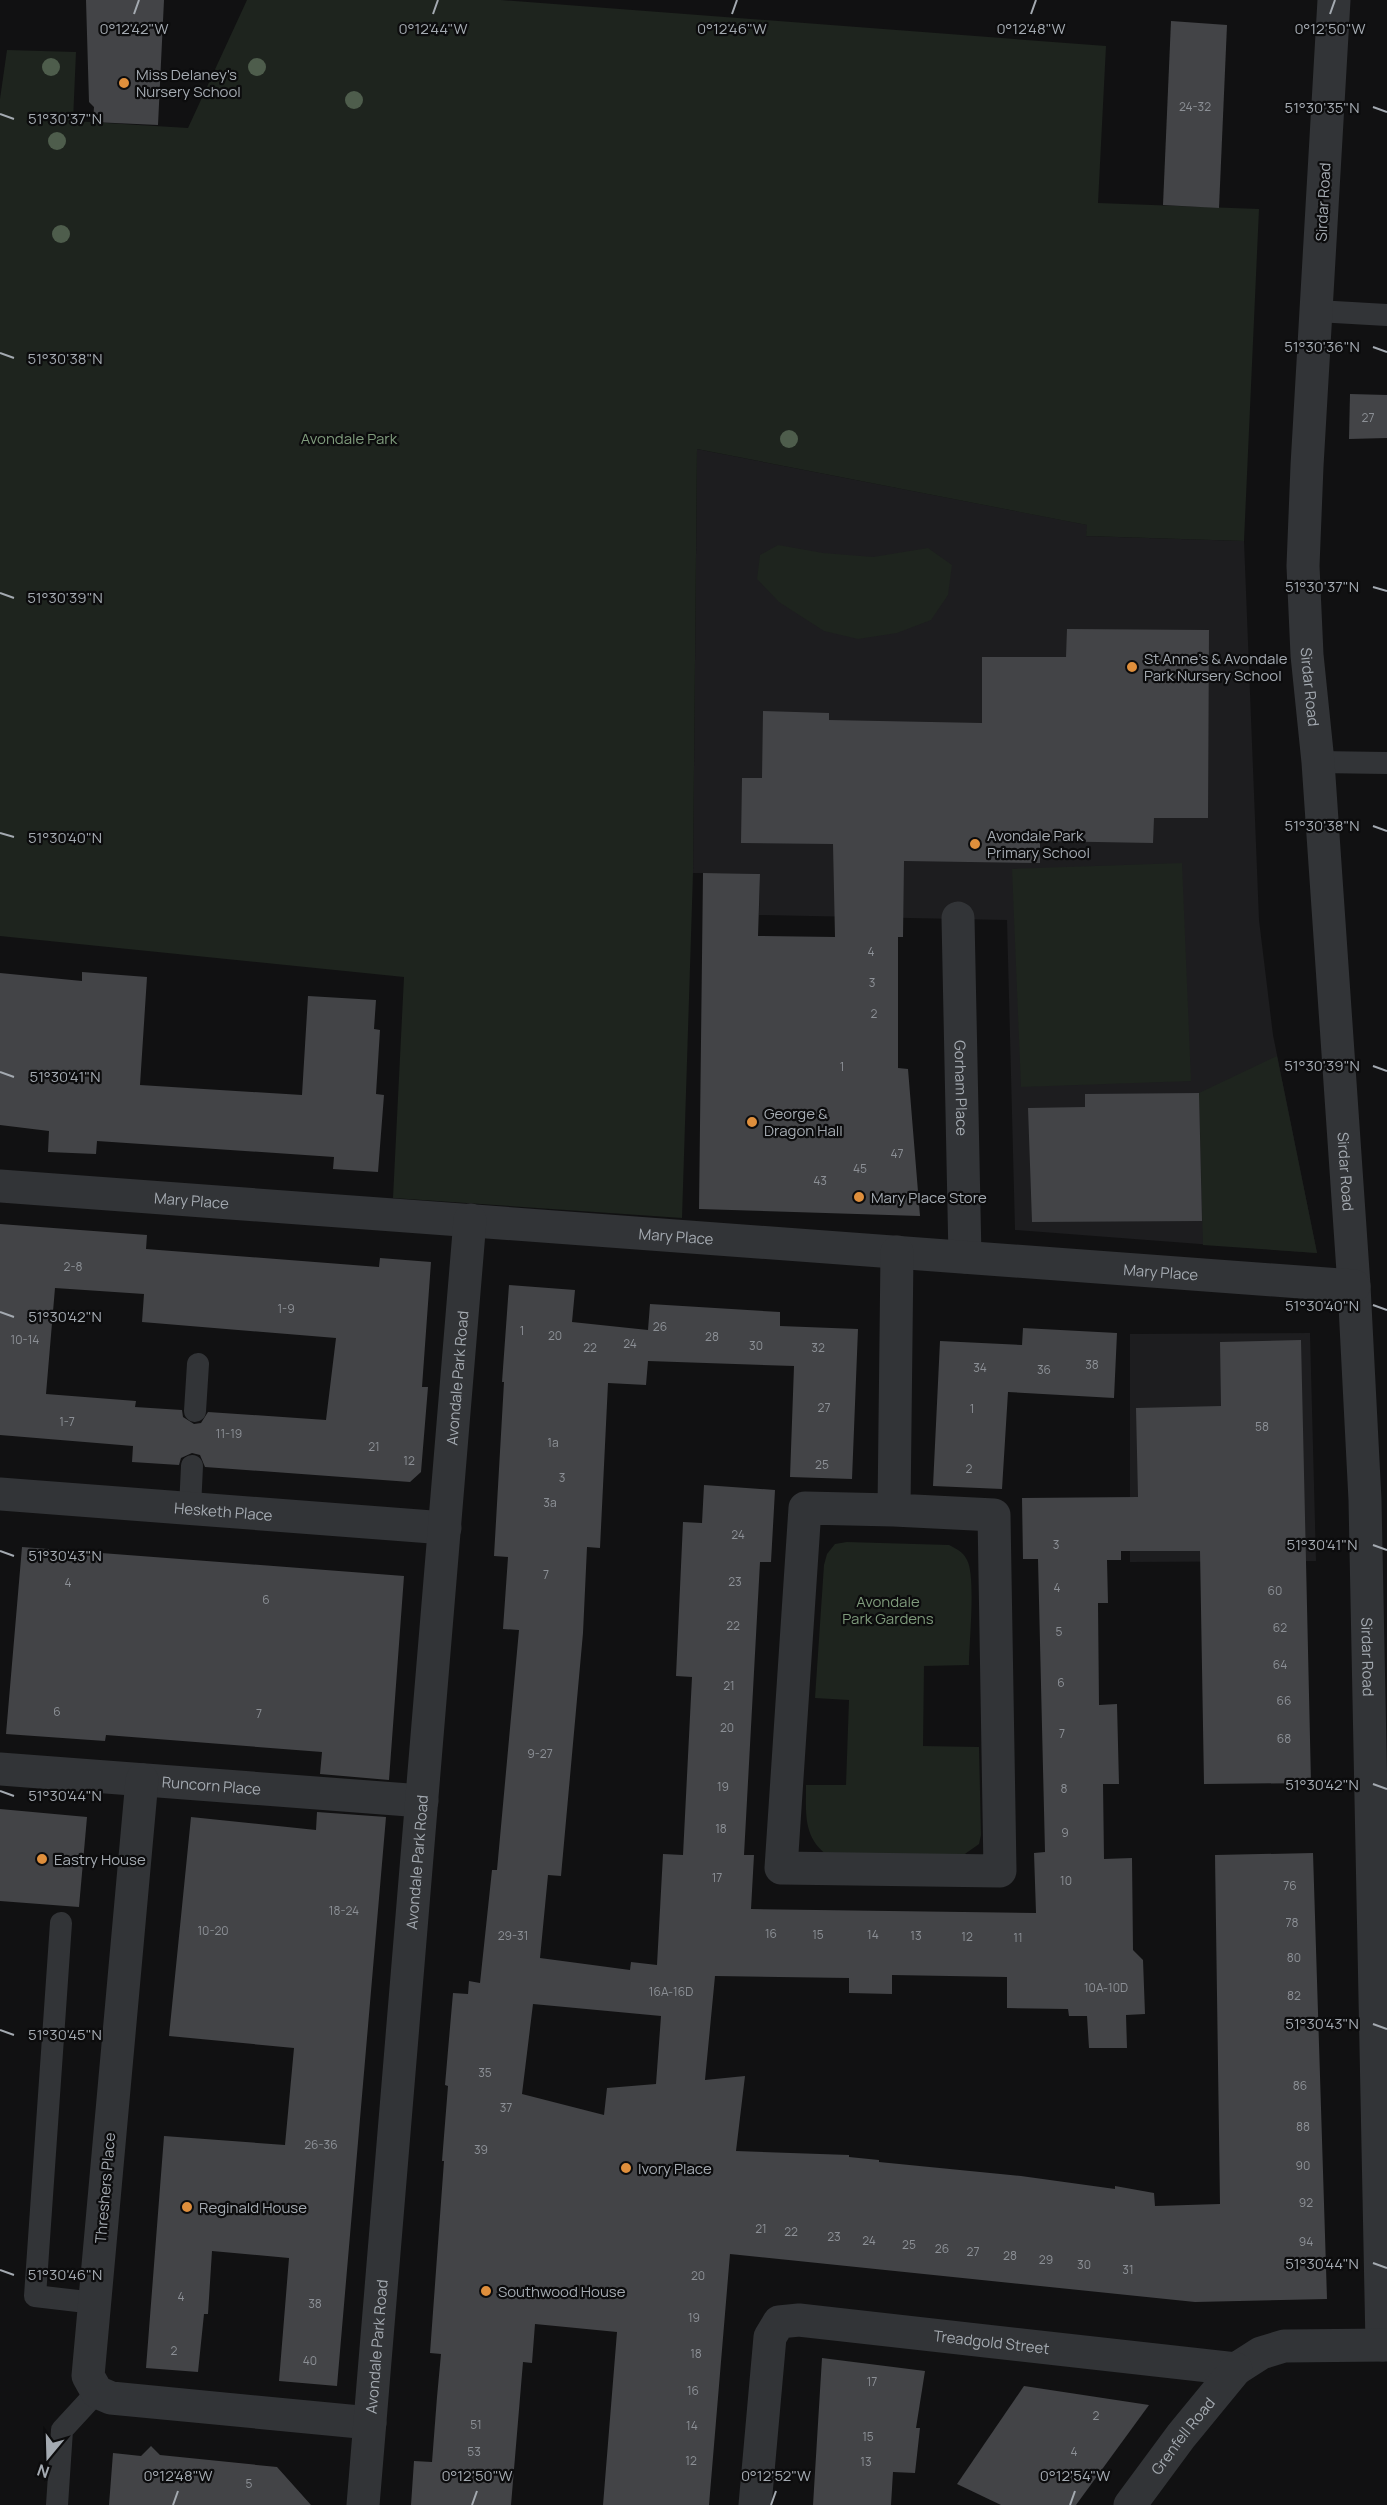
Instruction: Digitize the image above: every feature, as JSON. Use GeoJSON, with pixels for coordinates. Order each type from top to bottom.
{"type":"FeatureCollection","features":[{"type":"Feature","properties":{"kind":"street","name":"Sirdar Road"},"geometry":{"type":"LineString","coordinates":[[1335,0],[1303,566],[1307,655],[1318,762],[1354,1286],[1376,1499],[1384,2345]]}},
{"type":"Feature","properties":{"kind":"street","name":"Gorham Place"},"geometry":{"type":"LineString","coordinates":[[958,918],[965,1257]]}},
{"type":"Feature","properties":{"kind":"street","name":"Mary Place"},"geometry":{"type":"LineString","coordinates":[[0,1186],[1354,1286]]}},
{"type":"Feature","properties":{"kind":"street","name":"Avondale Park Road"},"geometry":{"type":"LineString","coordinates":[[363,2505],[470,1220]]}},
{"type":"Feature","properties":{"kind":"street"},"geometry":{"type":"LineString","coordinates":[[894,1510],[897,1252]]}},
{"type":"Feature","properties":{"kind":"street","name":"Hesketh Place"},"geometry":{"type":"LineString","coordinates":[[0,1494],[445,1528]]}},
{"type":"Feature","properties":{"kind":"street"},"geometry":{"type":"LineString","coordinates":[[805,1508],[894,1510],[994,1515],[1000,1871],[781,1868],[805,1508]]}},
{"type":"Feature","properties":{"kind":"street","name":"Runcorn Place"},"geometry":{"type":"LineString","coordinates":[[0,1770],[422,1801]]}},
{"type":"Feature","properties":{"kind":"street","name":"Threshers Place"},"geometry":{"type":"LineString","coordinates":[[97,2392],[88,2376],[142,1780]]}},
{"type":"Feature","properties":{"kind":"street","name":"Treadgold Street"},"geometry":{"type":"LineString","coordinates":[[755,2505],[770,2337],[778,2322],[800,2320],[1236,2369]]}},
{"type":"Feature","properties":{"kind":"street"},"geometry":{"type":"LineString","coordinates":[[1236,2369],[1261,2353],[1284,2346],[1384,2345]]}},
{"type":"Feature","properties":{"kind":"street","name":"Grenfell Road"},"geometry":{"type":"LineString","coordinates":[[1131,2505],[1181,2436],[1236,2369]]}},
{"type":"Feature","properties":{"kind":"street"},"geometry":{"type":"LineString","coordinates":[[97,2392],[111,2398],[370,2423]]}},
{"type":"Feature","properties":{"kind":"lane"},"geometry":{"type":"LineString","coordinates":[[1317,311],[1387,315]]}},
{"type":"Feature","properties":{"kind":"lane"},"geometry":{"type":"LineString","coordinates":[[1318,762],[1387,763]]}},
{"type":"Feature","properties":{"kind":"lane"},"geometry":{"type":"LineString","coordinates":[[195,1411],[198,1364]]}},
{"type":"Feature","properties":{"kind":"lane"},"geometry":{"type":"LineString","coordinates":[[190,1508],[192,1466]]}},
{"type":"Feature","properties":{"kind":"lane"},"geometry":{"type":"LineString","coordinates":[[61,1923],[35,2296],[95,2303]]}},
{"type":"Feature","properties":{"kind":"lane"},"geometry":{"type":"LineString","coordinates":[[57,2505],[62,2430],[97,2392]]}},
{"type":"Feature","properties":{"kind":"shaded area","name":"Avondale Park Primary School"},"geometry":{"type":"Polygon","coordinates":[[[697,449],[1088,525],[1086,536],[1244,541],[1259,920],[1273,1035],[1317,1253],[1015,1230],[1007,920],[759,915],[760,874],[693,873],[697,449]]]}},
{"type":"Feature","properties":{"kind":"shaded area"},"geometry":{"type":"Polygon","coordinates":[[[1310,1333],[1316,1561],[1130,1562],[1130,1334],[1310,1333]]]}},
{"type":"Feature","properties":{"kind":"green space","name":"Avondale Park"},"geometry":{"type":"Polygon","coordinates":[[[247,0],[501,0],[1106,46],[1098,203],[1259,209],[1244,541],[1086,536],[1087,525],[697,449],[693,873],[682,1218],[393,1198],[404,977],[0,936],[0,99],[7,50],[76,52],[73,121],[188,128],[247,0]]]}},
{"type":"Feature","properties":{"kind":"green space"},"geometry":{"type":"Polygon","coordinates":[[[778,545],[823,553],[873,557],[928,548],[952,565],[948,595],[931,620],[897,633],[858,639],[824,631],[779,602],[757,579],[760,555],[778,545]]]}},
{"type":"Feature","properties":{"kind":"green space"},"geometry":{"type":"Polygon","coordinates":[[[1182,863],[1191,1081],[1021,1087],[1012,869],[1182,863]]]}},
{"type":"Feature","properties":{"kind":"green space"},"geometry":{"type":"Polygon","coordinates":[[[1277,1056],[1317,1253],[1203,1245],[1199,1093],[1277,1056]]]}},
{"type":"Feature","properties":{"kind":"green space","name":"Avondale Park Gardens"},"geometry":{"type":"Polygon","coordinates":[[[847,1542],[949,1545],[962,1553],[970,1568],[972,1595],[969,1665],[924,1666],[923,1746],[979,1747],[981,1835],[979,1844],[962,1856],[827,1855],[819,1848],[810,1832],[806,1815],[806,1785],[846,1785],[849,1700],[815,1698],[824,1565],[827,1554],[835,1544],[847,1542]]]}},
{"type":"Feature","properties":{"kind":"building"},"geometry":{"type":"Polygon","coordinates":[[[86,0],[164,0],[158,125],[93,122],[94,107],[89,102],[86,0]]]}},
{"type":"Feature","properties":{"kind":"building"},"geometry":{"type":"Polygon","coordinates":[[[1171,21],[1227,25],[1219,208],[1163,205],[1171,21]]]}},
{"type":"Feature","properties":{"kind":"building"},"geometry":{"type":"Polygon","coordinates":[[[1350,394],[1387,395],[1387,438],[1349,439],[1350,394]]]}},
{"type":"Feature","properties":{"kind":"building"},"geometry":{"type":"Polygon","coordinates":[[[1067,629],[1209,630],[1208,818],[1154,818],[1153,843],[1040,841],[1040,863],[904,861],[903,937],[898,937],[898,1068],[908,1069],[920,1216],[699,1209],[703,873],[760,874],[758,936],[835,937],[833,844],[741,843],[742,778],[762,778],[763,711],[829,713],[829,720],[982,723],[982,657],[1066,657],[1067,629]]]}},
{"type":"Feature","properties":{"kind":"building"},"geometry":{"type":"Polygon","coordinates":[[[82,972],[147,977],[140,1085],[302,1095],[308,996],[376,1000],[374,1029],[380,1030],[376,1094],[384,1095],[378,1172],[333,1169],[334,1157],[97,1141],[96,1154],[48,1152],[49,1131],[0,1125],[0,973],[82,981],[82,972]]]}},
{"type":"Feature","properties":{"kind":"building"},"geometry":{"type":"Polygon","coordinates":[[[1199,1093],[1202,1221],[1032,1222],[1028,1108],[1085,1107],[1085,1094],[1199,1093]]]}},
{"type":"Feature","properties":{"kind":"building"},"geometry":{"type":"Polygon","coordinates":[[[0,1224],[147,1235],[146,1249],[379,1267],[380,1258],[431,1262],[422,1387],[428,1387],[421,1472],[410,1482],[205,1467],[200,1455],[192,1453],[181,1458],[179,1465],[132,1462],[133,1446],[0,1435],[0,1224]],[[55,1288],[46,1394],[136,1401],[135,1407],[182,1410],[183,1417],[194,1424],[201,1423],[208,1412],[326,1420],[336,1338],[142,1322],[144,1294],[55,1288]]]}},
{"type":"Feature","properties":{"kind":"building"},"geometry":{"type":"Polygon","coordinates":[[[509,1285],[575,1290],[572,1322],[648,1330],[650,1304],[780,1312],[780,1326],[858,1329],[852,1479],[790,1477],[794,1366],[648,1361],[646,1385],[608,1383],[600,1548],[587,1547],[583,1633],[561,1876],[548,1875],[540,1958],[630,1970],[631,1962],[657,1965],[663,1854],[683,1855],[692,1677],[676,1676],[683,1522],[702,1523],[704,1485],[775,1490],[771,1562],[760,1562],[744,1855],[754,1855],[751,1909],[1036,1913],[1034,1853],[1045,1852],[1038,1559],[1023,1559],[1022,1498],[1138,1497],[1136,1408],[1221,1406],[1220,1342],[1301,1340],[1311,1783],[1204,1784],[1200,1551],[1121,1551],[1121,1560],[1107,1560],[1108,1603],[1098,1603],[1099,1705],[1117,1704],[1119,1784],[1103,1784],[1104,1859],[1132,1858],[1133,1950],[1143,1960],[1145,2014],[1126,2015],[1127,2048],[1089,2048],[1087,2016],[1069,2016],[1068,2009],[1007,2008],[1007,1977],[892,1975],[892,1994],[849,1993],[849,1978],[715,1976],[705,2080],[745,2076],[736,2151],[849,2155],[849,2157],[879,2160],[879,2162],[1021,2176],[1115,2189],[1115,2186],[1154,2193],[1155,2206],[1220,2204],[1215,1855],[1313,1853],[1327,2299],[1195,2302],[730,2254],[709,2505],[603,2505],[617,2332],[535,2324],[532,2363],[523,2362],[511,2505],[411,2505],[414,2461],[432,2462],[441,2354],[430,2353],[444,2161],[442,2161],[448,2086],[445,2085],[453,1993],[468,1994],[469,1981],[480,1983],[492,1870],[497,1870],[519,1630],[503,1629],[508,1557],[494,1556],[504,1382],[502,1382],[509,1285]],[[533,2004],[522,2094],[604,2115],[607,2088],[656,2084],[661,2016],[533,2004]]]}},
{"type":"Feature","properties":{"kind":"building"},"geometry":{"type":"Polygon","coordinates":[[[1023,1328],[1117,1333],[1114,1398],[1008,1392],[1002,1489],[933,1486],[940,1341],[1022,1345],[1023,1328]]]}},
{"type":"Feature","properties":{"kind":"building"},"geometry":{"type":"Polygon","coordinates":[[[22,1547],[404,1576],[389,1780],[320,1774],[322,1752],[106,1735],[105,1741],[6,1734],[22,1547]]]}},
{"type":"Feature","properties":{"kind":"building","name":"Eastry House"},"geometry":{"type":"Polygon","coordinates":[[[0,1809],[87,1817],[79,1907],[0,1901],[0,1809]]]}},
{"type":"Feature","properties":{"kind":"building"},"geometry":{"type":"Polygon","coordinates":[[[317,1812],[386,1817],[337,2386],[279,2381],[289,2258],[212,2251],[208,2314],[204,2314],[198,2372],[146,2368],[164,2136],[285,2145],[294,2048],[169,2036],[191,1817],[316,1830],[317,1812]]]}},
{"type":"Feature","properties":{"kind":"building"},"geometry":{"type":"Polygon","coordinates":[[[822,2358],[925,2371],[916,2428],[920,2428],[915,2473],[893,2472],[891,2505],[813,2505],[822,2358]]]}},
{"type":"Feature","properties":{"kind":"building"},"geometry":{"type":"Polygon","coordinates":[[[1024,2386],[1149,2405],[1076,2505],[1001,2505],[957,2484],[1024,2386]]]}},
{"type":"Feature","properties":{"kind":"building"},"geometry":{"type":"Polygon","coordinates":[[[151,2446],[160,2455],[277,2467],[311,2505],[109,2505],[113,2453],[141,2456],[151,2446]]]}},
{"type":"Feature","properties":{"kind":"place","name":"Miss Delaney's Nursery School"},"geometry":{"type":"Point","coordinates":[124,83]}},
{"type":"Feature","properties":{"kind":"place","name":"St Anne's & Avondale Park Nursery School"},"geometry":{"type":"Point","coordinates":[1132,667]}},
{"type":"Feature","properties":{"kind":"place","name":"Avondale Park Primary School"},"geometry":{"type":"Point","coordinates":[975,844]}},
{"type":"Feature","properties":{"kind":"place","name":"George & Dragon Hall"},"geometry":{"type":"Point","coordinates":[752,1122]}},
{"type":"Feature","properties":{"kind":"place","name":"Mary Place Store"},"geometry":{"type":"Point","coordinates":[859,1197]}},
{"type":"Feature","properties":{"kind":"place","name":"Eastry House"},"geometry":{"type":"Point","coordinates":[42,1859]}},
{"type":"Feature","properties":{"kind":"place","name":"Ivory Place"},"geometry":{"type":"Point","coordinates":[626,2168]}},
{"type":"Feature","properties":{"kind":"place","name":"Reginald House"},"geometry":{"type":"Point","coordinates":[187,2207]}},
{"type":"Feature","properties":{"kind":"place","name":"Southwood House"},"geometry":{"type":"Point","coordinates":[486,2291]}}]}
